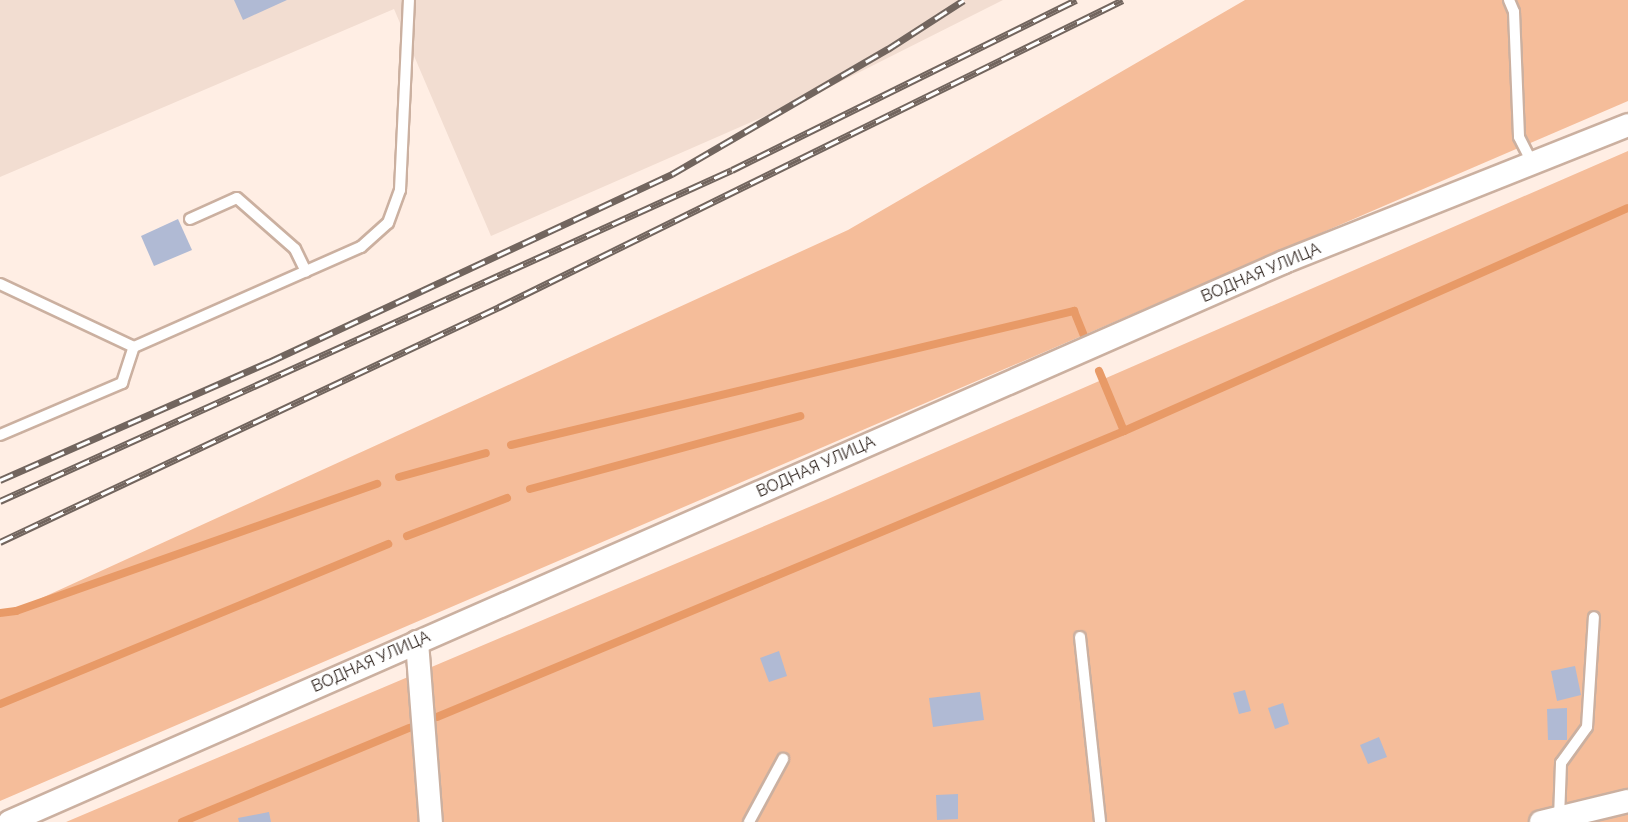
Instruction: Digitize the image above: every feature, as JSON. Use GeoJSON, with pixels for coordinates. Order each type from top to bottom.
{"type":"FeatureCollection","features":[{"type":"Feature","properties":{"kind":"street","name":"ВОДНАЯ УЛИЦА"},"geometry":{"type":"LineString","coordinates":[[9,822],[1284,262],[1533,165],[1628,124]]}},
{"type":"Feature","properties":{"kind":"street"},"geometry":{"type":"LineString","coordinates":[[417,642],[431,822]]}},
{"type":"Feature","properties":{"kind":"street"},"geometry":{"type":"LineString","coordinates":[[1550,820],[1628,801]]}},
{"type":"Feature","properties":{"kind":"lane"},"geometry":{"type":"LineString","coordinates":[[0,435],[122,383],[134,347],[361,247],[388,223],[400,190],[410,0]]}},
{"type":"Feature","properties":{"kind":"lane"},"geometry":{"type":"LineString","coordinates":[[1509,0],[1514,12],[1519,137],[1533,165]]}},
{"type":"Feature","properties":{"kind":"lane"},"geometry":{"type":"LineString","coordinates":[[190,219],[237,198],[295,249],[306,272]]}},
{"type":"Feature","properties":{"kind":"lane"},"geometry":{"type":"LineString","coordinates":[[0,284],[134,347]]}},
{"type":"Feature","properties":{"kind":"lane"},"geometry":{"type":"LineString","coordinates":[[1550,820],[1561,763],[1587,727],[1594,617]]}},
{"type":"Feature","properties":{"kind":"lane"},"geometry":{"type":"LineString","coordinates":[[1080,637],[1100,822]]}},
{"type":"Feature","properties":{"kind":"lane"},"geometry":{"type":"LineString","coordinates":[[749,822],[783,759]]}},
{"type":"Feature","properties":{"kind":"shaded area"},"geometry":{"type":"Polygon","coordinates":[[[0,0],[1003,0],[822,91],[491,236],[394,9],[0,177],[0,0]]]}},
{"type":"Feature","properties":{"kind":"shaded area"},"geometry":{"type":"Polygon","coordinates":[[[1245,0],[1628,0],[1628,101],[0,801],[0,617],[848,230],[1245,0]]]}},
{"type":"Feature","properties":{"kind":"shaded area"},"geometry":{"type":"Polygon","coordinates":[[[1628,151],[1628,822],[66,822],[828,499],[1628,151]]]}},
{"type":"Feature","properties":{"kind":"building"},"geometry":{"type":"Polygon","coordinates":[[[234,0],[287,0],[243,20],[234,0]]]}},
{"type":"Feature","properties":{"kind":"building"},"geometry":{"type":"Polygon","coordinates":[[[178,219],[192,250],[154,266],[141,236],[178,219]]]}},
{"type":"Feature","properties":{"kind":"building"},"geometry":{"type":"Polygon","coordinates":[[[779,651],[787,676],[769,682],[760,658],[779,651]]]}},
{"type":"Feature","properties":{"kind":"building"},"geometry":{"type":"Polygon","coordinates":[[[1575,666],[1581,695],[1557,701],[1551,671],[1575,666]]]}},
{"type":"Feature","properties":{"kind":"building"},"geometry":{"type":"Polygon","coordinates":[[[1245,690],[1251,711],[1239,714],[1233,693],[1245,690]]]}},
{"type":"Feature","properties":{"kind":"building"},"geometry":{"type":"Polygon","coordinates":[[[980,692],[984,720],[933,727],[929,698],[980,692]]]}},
{"type":"Feature","properties":{"kind":"building"},"geometry":{"type":"Polygon","coordinates":[[[1283,703],[1289,724],[1275,729],[1268,708],[1283,703]]]}},
{"type":"Feature","properties":{"kind":"building"},"geometry":{"type":"Polygon","coordinates":[[[1567,708],[1567,740],[1548,740],[1547,709],[1567,708]]]}},
{"type":"Feature","properties":{"kind":"building"},"geometry":{"type":"Polygon","coordinates":[[[1379,737],[1387,757],[1368,764],[1360,745],[1379,737]]]}},
{"type":"Feature","properties":{"kind":"building"},"geometry":{"type":"Polygon","coordinates":[[[958,794],[958,819],[937,820],[936,795],[958,794]]]}},
{"type":"Feature","properties":{"kind":"building"},"geometry":{"type":"Polygon","coordinates":[[[269,812],[271,822],[239,822],[238,818],[269,812]]]}},
{"type":"Feature","properties":{"kind":"waterway"},"geometry":{"type":"LineString","coordinates":[[437,717],[1124,431],[1628,208]]}},
{"type":"Feature","properties":{"kind":"waterway"},"geometry":{"type":"LineString","coordinates":[[511,445],[1074,311],[1084,336]]}},
{"type":"Feature","properties":{"kind":"waterway"},"geometry":{"type":"LineString","coordinates":[[1099,371],[1124,431]]}},
{"type":"Feature","properties":{"kind":"waterway"},"geometry":{"type":"LineString","coordinates":[[530,489],[800,416]]}},
{"type":"Feature","properties":{"kind":"waterway"},"geometry":{"type":"LineString","coordinates":[[399,477],[486,453]]}},
{"type":"Feature","properties":{"kind":"waterway"},"geometry":{"type":"LineString","coordinates":[[0,613],[16,611],[377,484]]}},
{"type":"Feature","properties":{"kind":"waterway"},"geometry":{"type":"LineString","coordinates":[[407,536],[507,498]]}},
{"type":"Feature","properties":{"kind":"waterway"},"geometry":{"type":"LineString","coordinates":[[0,704],[388,544]]}},
{"type":"Feature","properties":{"kind":"waterway"},"geometry":{"type":"LineString","coordinates":[[182,822],[409,728]]}},
{"type":"Feature","properties":{"kind":"railway"},"geometry":{"type":"LineString","coordinates":[[0,480],[269,362],[672,174],[888,49],[964,0]]}},
{"type":"Feature","properties":{"kind":"railway"},"geometry":{"type":"LineString","coordinates":[[0,501],[732,170],[1076,0]]}},
{"type":"Feature","properties":{"kind":"railway"},"geometry":{"type":"LineString","coordinates":[[0,542],[499,307],[1123,0]]}}]}
